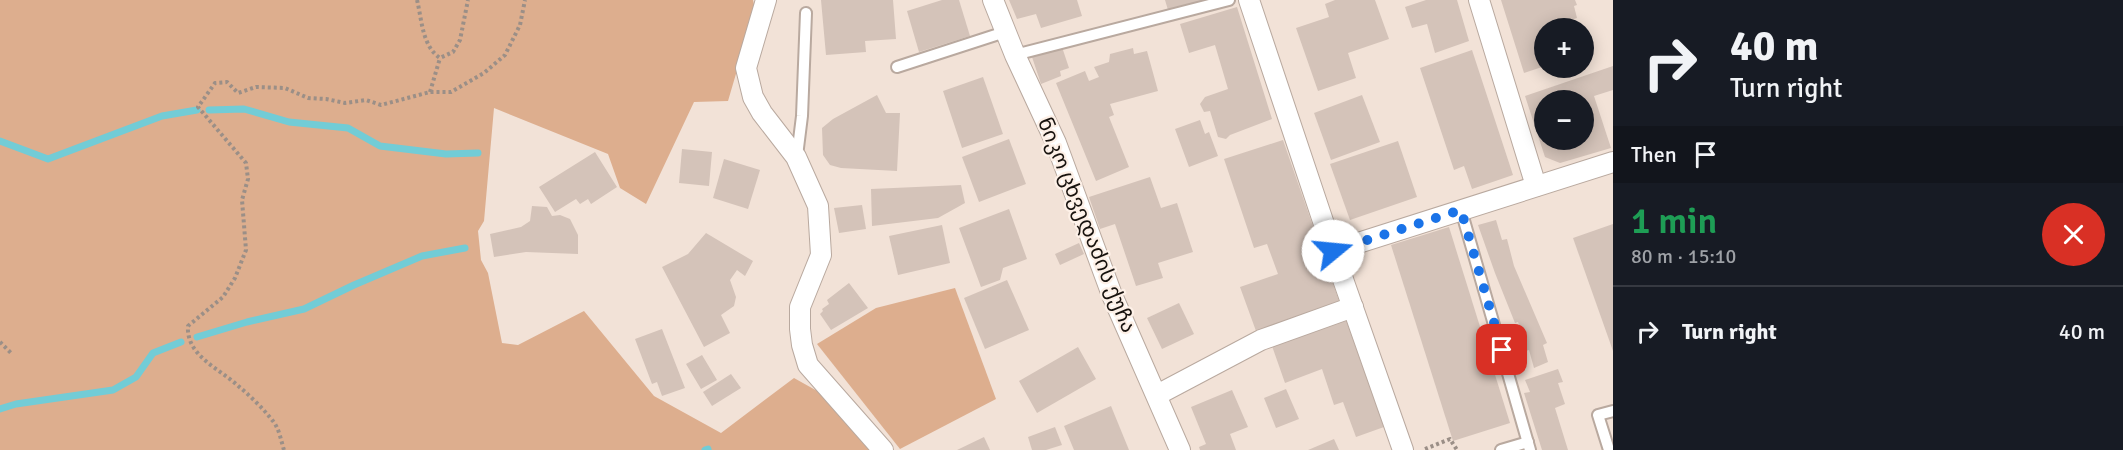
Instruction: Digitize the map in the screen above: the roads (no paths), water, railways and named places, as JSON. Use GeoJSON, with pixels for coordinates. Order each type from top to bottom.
{"type":"FeatureCollection","features":[{"type":"Feature","properties":{"kind":"street"},"geometry":{"type":"LineString","coordinates":[[766,0],[746,68],[753,97],[762,113],[796,157],[818,206],[821,255],[800,307],[802,345],[808,365],[883,450]]}},
{"type":"Feature","properties":{"kind":"street","name":"ნიკო ცხვედაძის ქუჩა"},"geometry":{"type":"LineString","coordinates":[[993,0],[1015,55],[1056,143],[1112,295],[1180,450]]}},
{"type":"Feature","properties":{"kind":"street"},"geometry":{"type":"LineString","coordinates":[[1249,0],[1403,450]]}},
{"type":"Feature","properties":{"kind":"street"},"geometry":{"type":"LineString","coordinates":[[1479,0],[1536,186]]}},
{"type":"Feature","properties":{"kind":"street"},"geometry":{"type":"LineString","coordinates":[[1333,251],[1613,162]]}},
{"type":"Feature","properties":{"kind":"street"},"geometry":{"type":"LineString","coordinates":[[1157,395],[1260,340],[1353,308]]}},
{"type":"Feature","properties":{"kind":"lane"},"geometry":{"type":"LineString","coordinates":[[1015,55],[1229,0]]}},
{"type":"Feature","properties":{"kind":"lane"},"geometry":{"type":"LineString","coordinates":[[796,157],[802,116],[806,13]]}},
{"type":"Feature","properties":{"kind":"lane"},"geometry":{"type":"LineString","coordinates":[[897,68],[1005,32]]}},
{"type":"Feature","properties":{"kind":"lane"},"geometry":{"type":"LineString","coordinates":[[1461,210],[1529,446],[1501,450]]}},
{"type":"Feature","properties":{"kind":"lane"},"geometry":{"type":"LineString","coordinates":[[1609,450],[1598,416],[1613,411]]}},
{"type":"Feature","properties":{"kind":"waterway"},"geometry":{"type":"LineString","coordinates":[[209,110],[244,109],[289,122],[348,128],[380,146],[446,154],[478,153]]}},
{"type":"Feature","properties":{"kind":"waterway"},"geometry":{"type":"LineString","coordinates":[[0,141],[48,159],[162,116],[197,110]]}},
{"type":"Feature","properties":{"kind":"waterway"},"geometry":{"type":"LineString","coordinates":[[197,337],[247,322],[304,309],[422,256],[465,248]]}},
{"type":"Feature","properties":{"kind":"waterway"},"geometry":{"type":"LineString","coordinates":[[0,409],[16,404],[113,390],[136,377],[153,353],[181,342]]}}]}
